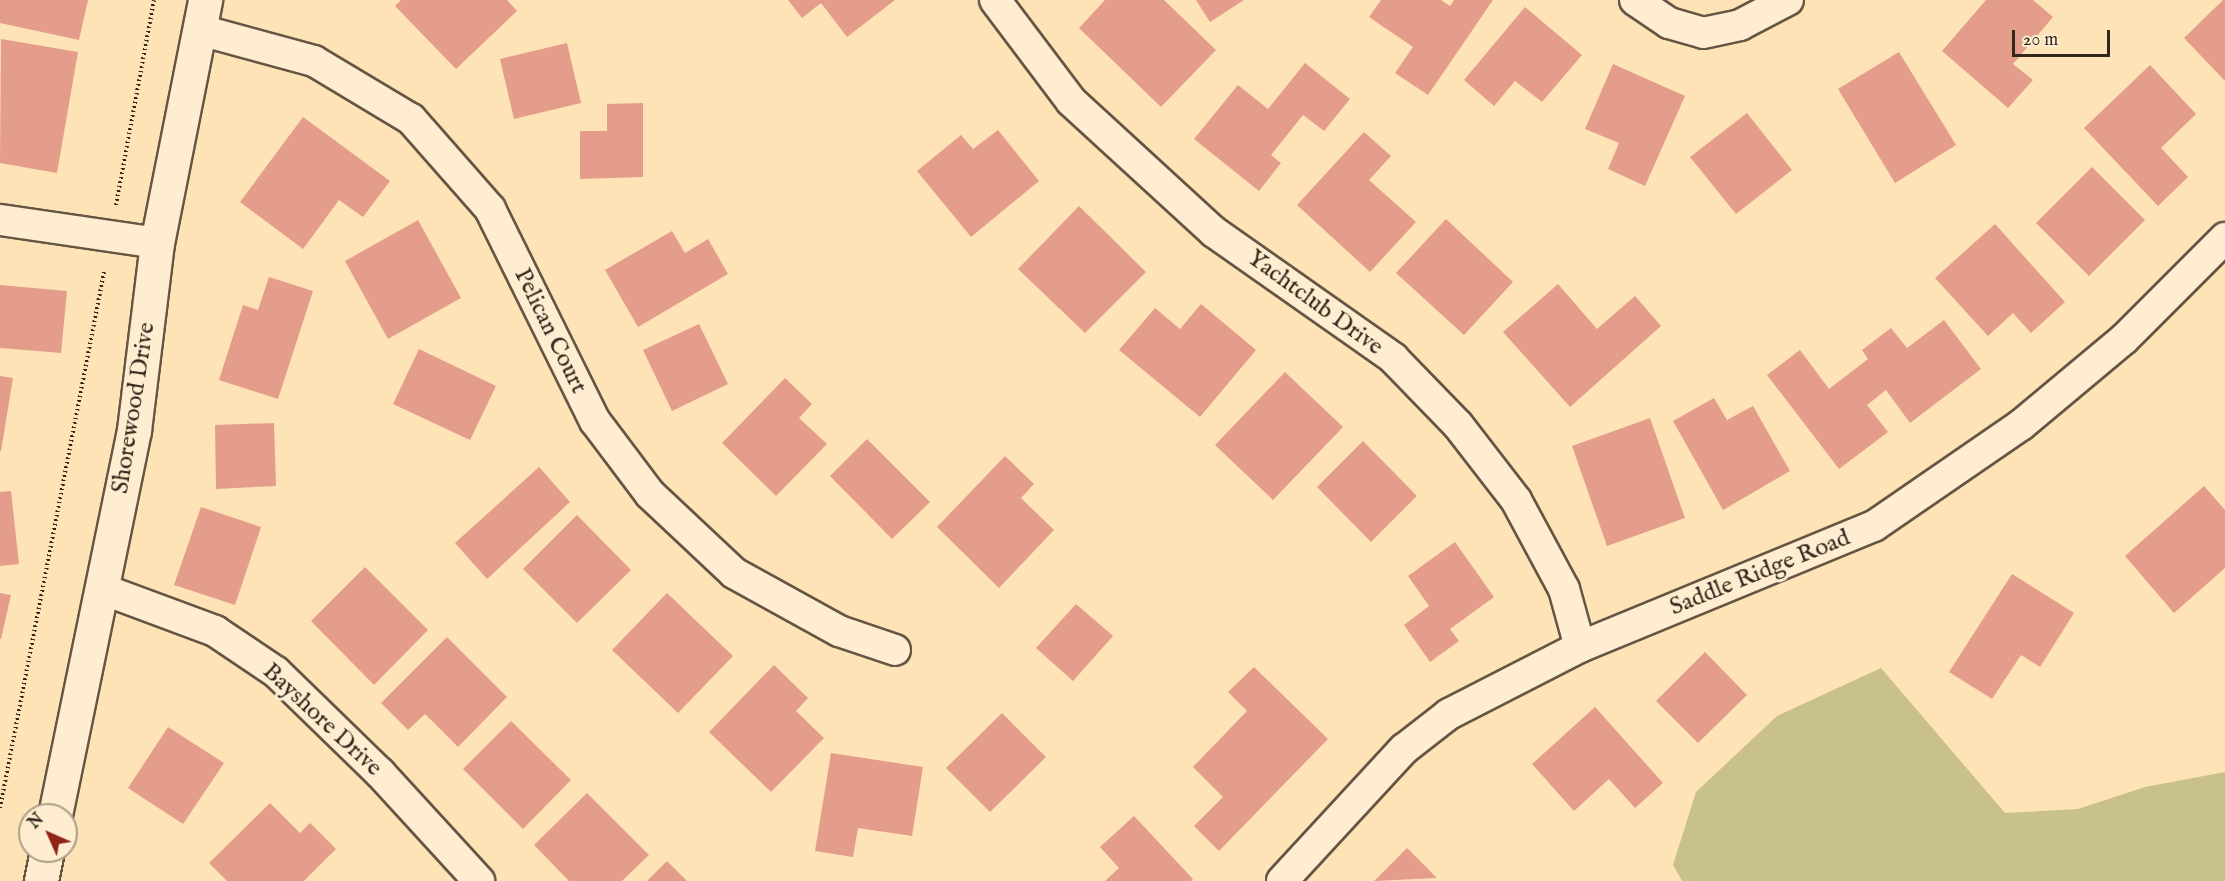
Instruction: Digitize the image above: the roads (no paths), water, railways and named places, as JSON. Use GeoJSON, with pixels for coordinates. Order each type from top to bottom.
{"type":"FeatureCollection","features":[{"type":"Feature","properties":{"kind":"street","name":"Yachtclub Drive"},"geometry":{"type":"LineString","coordinates":[[995,0],[1071,101],[1214,232],[1393,358],[1458,425],[1516,500],[1564,589],[1580,647]]}},
{"type":"Feature","properties":{"kind":"street"},"geometry":{"type":"LineString","coordinates":[[1635,0],[1669,23],[1703,33],[1740,25],[1788,0]]}},
{"type":"Feature","properties":{"kind":"street","name":"Shorewood Drive"},"geometry":{"type":"LineString","coordinates":[[57,803],[134,430],[157,243],[202,15]]}},
{"type":"Feature","properties":{"kind":"street","name":"Pelican Court"},"geometry":{"type":"LineString","coordinates":[[202,15],[314,61],[411,119],[490,209],[595,421],[650,494],[734,573],[839,632],[895,650]]}},
{"type":"Feature","properties":{"kind":"street"},"geometry":{"type":"LineString","coordinates":[[0,219],[157,243]]}},
{"type":"Feature","properties":{"kind":"street","name":"Saddle Ridge Road"},"geometry":{"type":"LineString","coordinates":[[1282,881],[1404,749],[1501,684],[1580,647],[1874,526],[2021,425],[2124,339],[2225,238]]}},
{"type":"Feature","properties":{"kind":"street","name":"Bayshore Drive"},"geometry":{"type":"LineString","coordinates":[[102,589],[215,631],[276,672],[380,773],[479,881]]}},
{"type":"Feature","properties":{"kind":"street"},"geometry":{"type":"LineString","coordinates":[[41,881],[45,863]]}}]}
